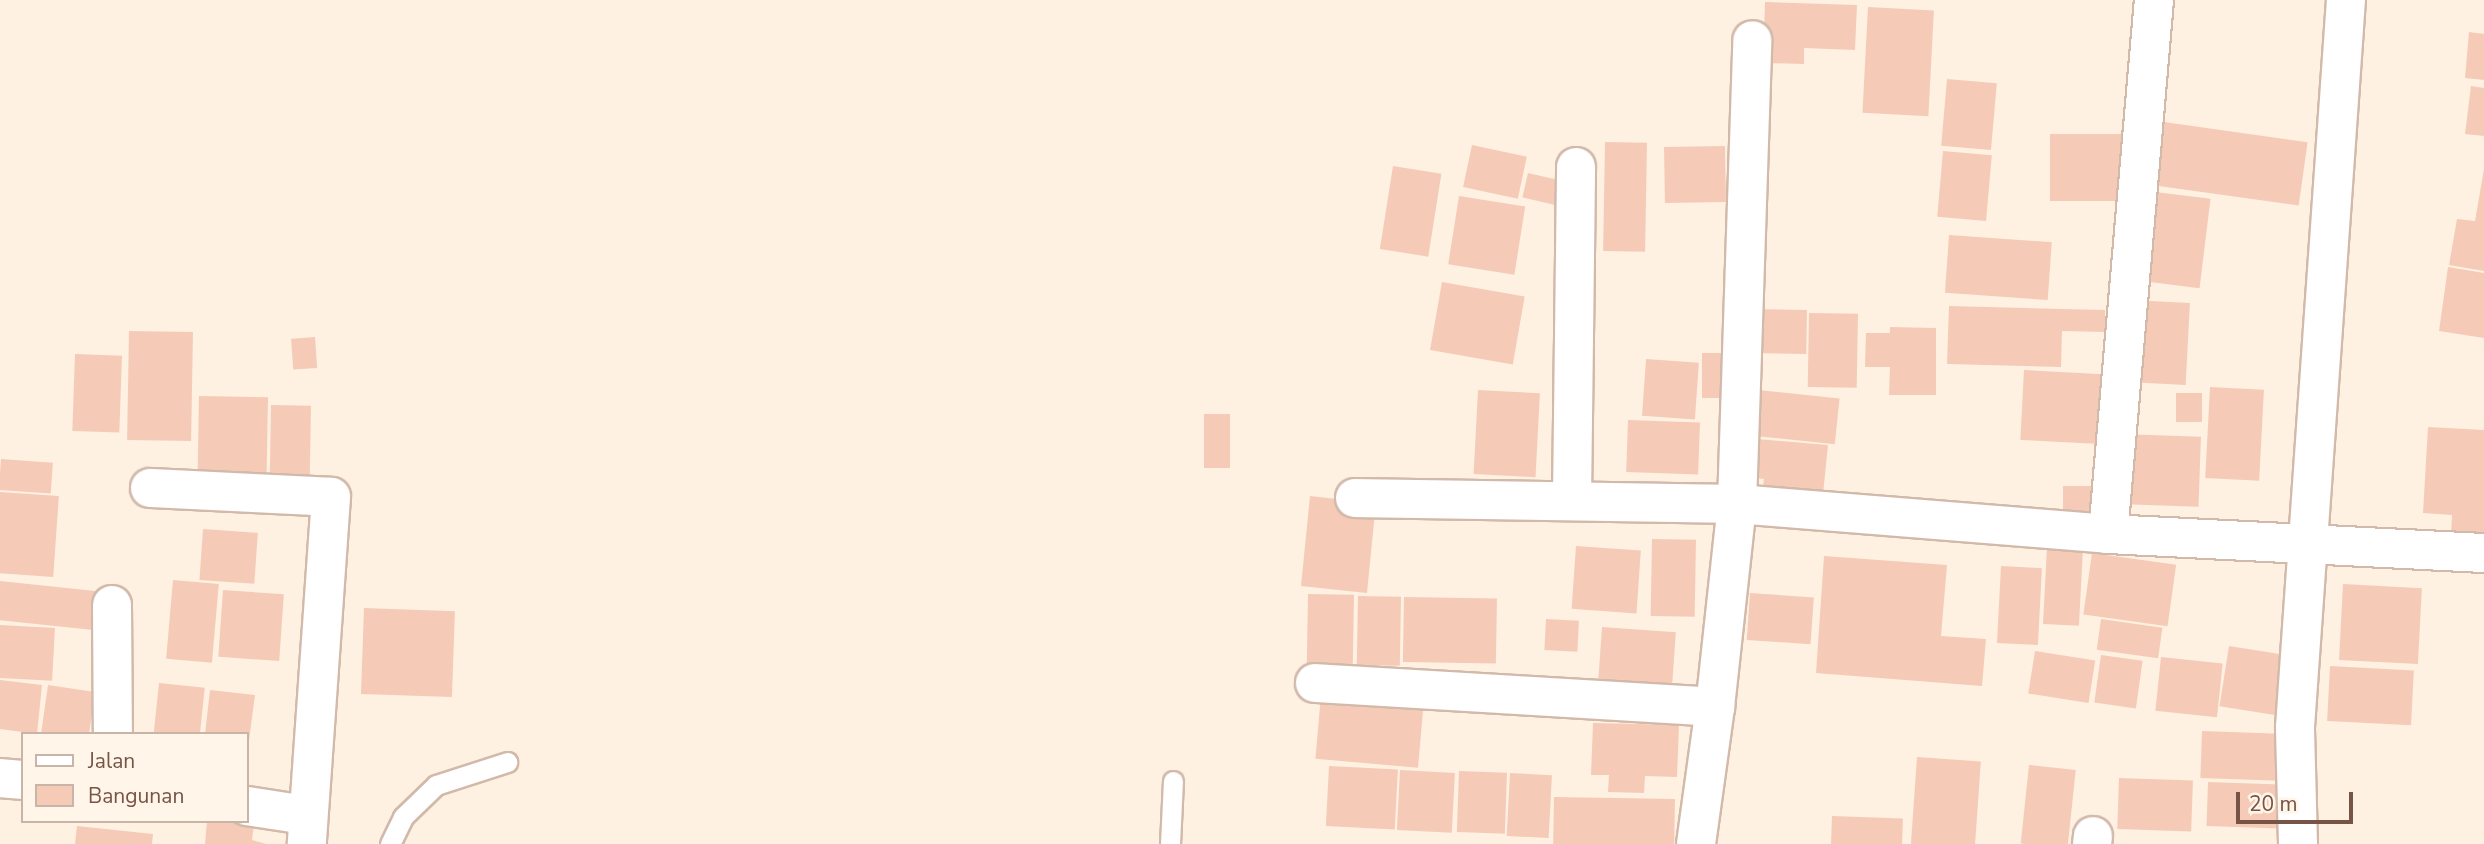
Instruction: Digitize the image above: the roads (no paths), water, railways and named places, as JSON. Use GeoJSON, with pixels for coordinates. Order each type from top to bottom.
{"type":"FeatureCollection","features":[{"type":"Feature","properties":{"kind":"street"},"geometry":{"type":"LineString","coordinates":[[2108,534],[2154,0]]}},
{"type":"Feature","properties":{"kind":"street"},"geometry":{"type":"LineString","coordinates":[[2298,844],[2295,727],[2311,544],[2346,0]]}},
{"type":"Feature","properties":{"kind":"street"},"geometry":{"type":"LineString","coordinates":[[1696,844],[1715,707],[1737,505],[1752,40]]}},
{"type":"Feature","properties":{"kind":"street"},"geometry":{"type":"LineString","coordinates":[[1572,500],[1576,167]]}},
{"type":"Feature","properties":{"kind":"street"},"geometry":{"type":"LineString","coordinates":[[150,488],[331,496],[307,830],[248,806]]}},
{"type":"Feature","properties":{"kind":"street"},"geometry":{"type":"LineString","coordinates":[[1355,498],[1737,505],[2108,534],[2484,553]]}},
{"type":"Feature","properties":{"kind":"street"},"geometry":{"type":"LineString","coordinates":[[113,605],[113,732]]}},
{"type":"Feature","properties":{"kind":"street"},"geometry":{"type":"LineString","coordinates":[[1315,683],[1715,707]]}},
{"type":"Feature","properties":{"kind":"street"},"geometry":{"type":"LineString","coordinates":[[0,778],[21,780]]}},
{"type":"Feature","properties":{"kind":"lane"},"geometry":{"type":"LineString","coordinates":[[390,844],[403,817],[436,785],[507,762]]}},
{"type":"Feature","properties":{"kind":"lane"},"geometry":{"type":"LineString","coordinates":[[1170,844],[1173,781]]}}]}
